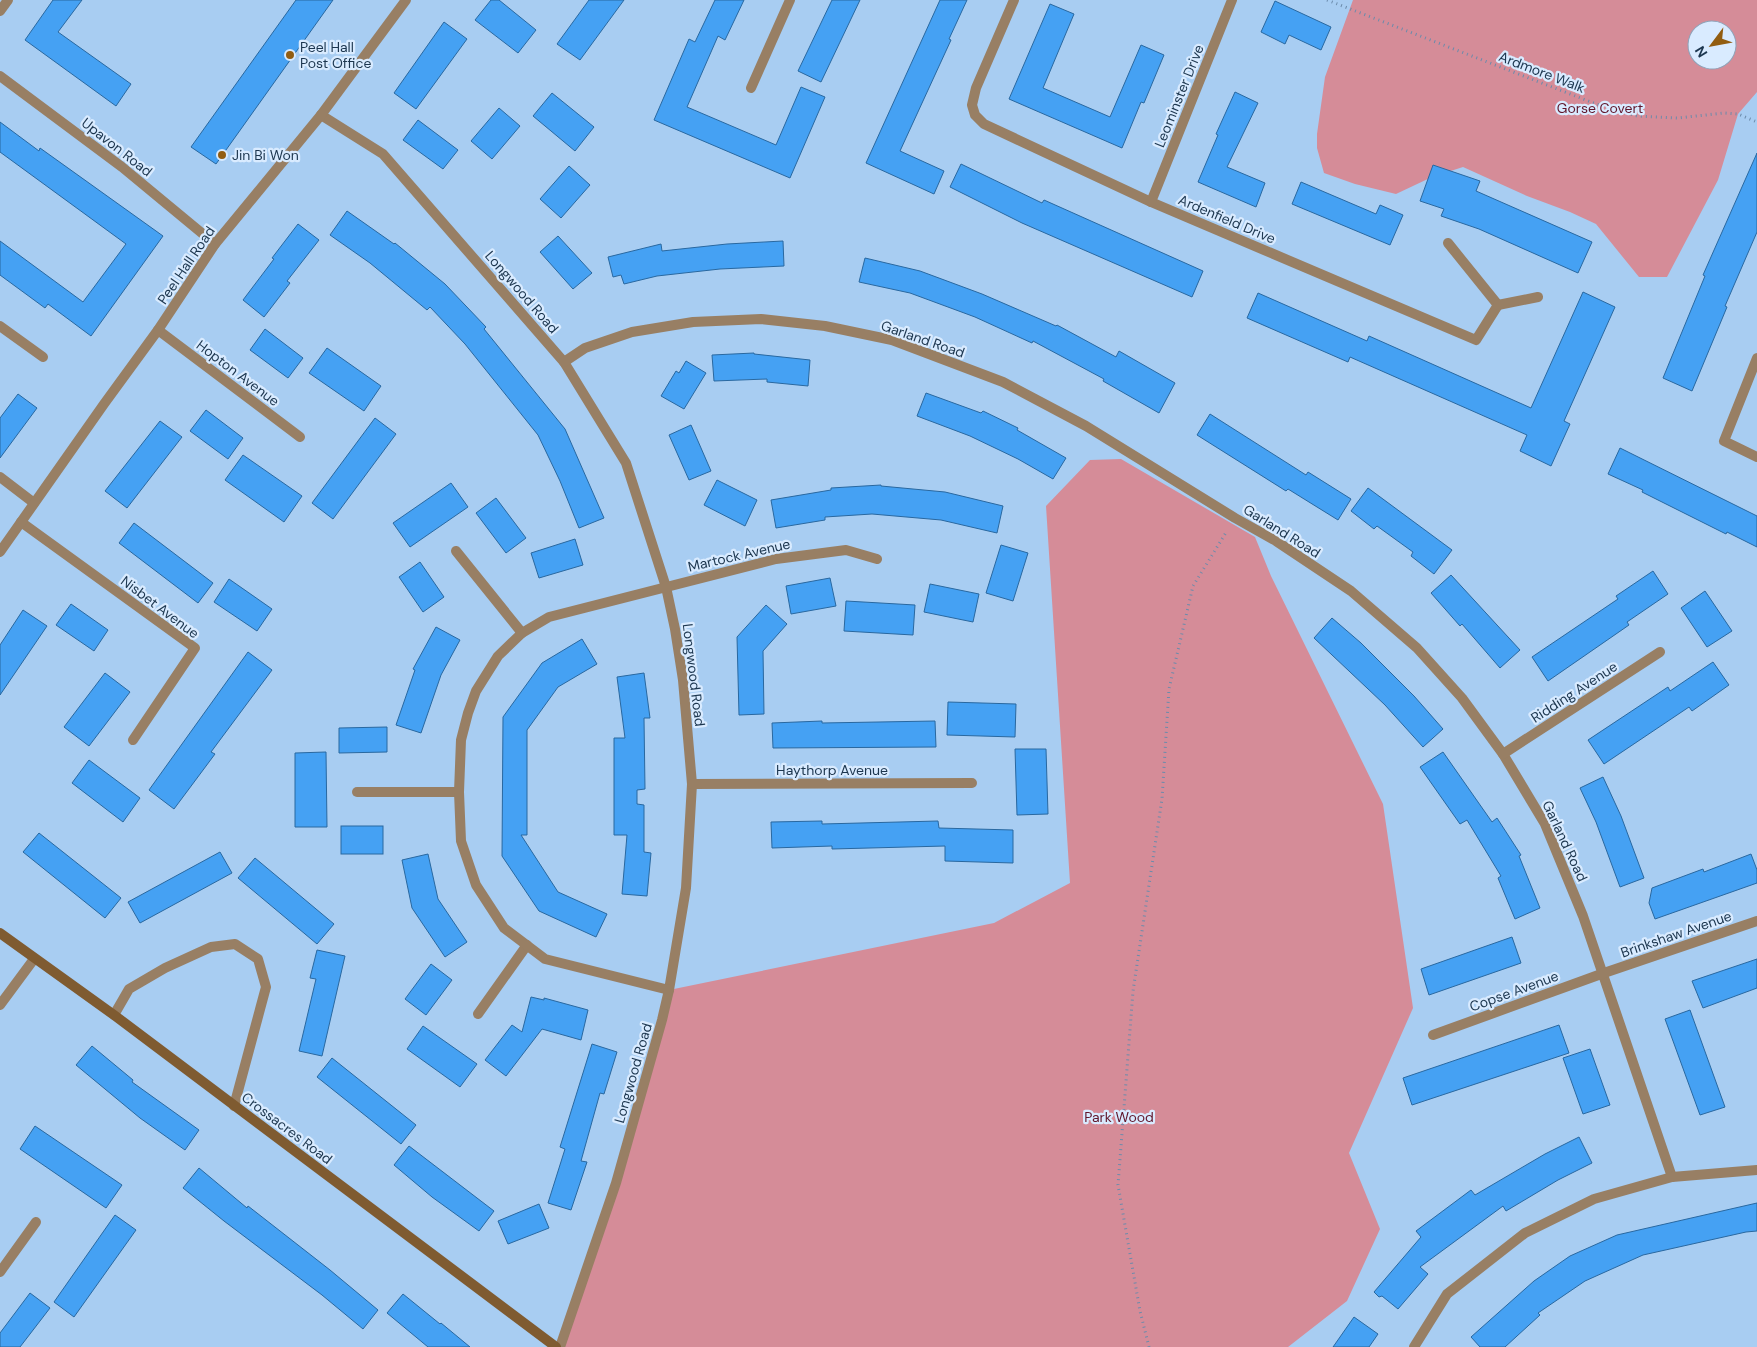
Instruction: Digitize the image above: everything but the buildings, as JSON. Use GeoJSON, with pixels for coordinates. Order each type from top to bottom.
{"type":"FeatureCollection","features":[{"type":"Feature","properties":{"kind":"street"},"geometry":{"type":"LineString","coordinates":[[0,11],[8,0]]}},
{"type":"Feature","properties":{"kind":"street","name":"Peel Hall Road"},"geometry":{"type":"LineString","coordinates":[[0,552],[158,330],[215,244],[321,116],[406,0]]}},
{"type":"Feature","properties":{"kind":"street"},"geometry":{"type":"LineString","coordinates":[[751,88],[790,0]]}},
{"type":"Feature","properties":{"kind":"street","name":"Ardenfield Drive"},"geometry":{"type":"LineString","coordinates":[[1014,0],[976,88],[972,105],[975,115],[984,124],[1151,202],[1476,340],[1498,305]]}},
{"type":"Feature","properties":{"kind":"street","name":"Leominster Drive"},"geometry":{"type":"LineString","coordinates":[[1151,202],[1232,0]]}},
{"type":"Feature","properties":{"kind":"street","name":"Upavon Road"},"geometry":{"type":"LineString","coordinates":[[0,76],[122,167],[215,244]]}},
{"type":"Feature","properties":{"kind":"street","name":"Longwood Road"},"geometry":{"type":"LineString","coordinates":[[321,116],[383,154],[564,362],[626,462],[666,587],[675,629],[692,784],[686,888],[669,990],[616,1183],[560,1347]]}},
{"type":"Feature","properties":{"kind":"street"},"geometry":{"type":"LineString","coordinates":[[1448,243],[1498,305],[1538,297]]}},
{"type":"Feature","properties":{"kind":"street","name":"Garland Road"},"geometry":{"type":"LineString","coordinates":[[564,362],[585,348],[632,332],[693,322],[762,319],[825,326],[892,340],[1003,382],[1086,426],[1235,518],[1276,541],[1351,591],[1417,648],[1462,698],[1503,754],[1545,824],[1604,973],[1672,1177]]}},
{"type":"Feature","properties":{"kind":"street"},"geometry":{"type":"LineString","coordinates":[[0,326],[43,357]]}},
{"type":"Feature","properties":{"kind":"street","name":"Hopton Avenue"},"geometry":{"type":"LineString","coordinates":[[158,330],[300,437]]}},
{"type":"Feature","properties":{"kind":"street"},"geometry":{"type":"LineString","coordinates":[[1757,358],[1724,441],[1757,457]]}},
{"type":"Feature","properties":{"kind":"street"},"geometry":{"type":"LineString","coordinates":[[0,477],[34,503]]}},
{"type":"Feature","properties":{"kind":"street","name":"Nisbet Avenue"},"geometry":{"type":"LineString","coordinates":[[21,522],[195,648],[133,740]]}},
{"type":"Feature","properties":{"kind":"street","name":"Martock Avenue"},"geometry":{"type":"LineString","coordinates":[[669,990],[545,959],[504,928],[476,885],[461,841],[458,792],[461,740],[476,691],[498,656],[522,633],[549,617],[776,559],[846,550],[877,560]]}},
{"type":"Feature","properties":{"kind":"street"},"geometry":{"type":"LineString","coordinates":[[456,551],[522,633]]}},
{"type":"Feature","properties":{"kind":"street","name":"Ridding Avenue"},"geometry":{"type":"LineString","coordinates":[[1503,754],[1660,652]]}},
{"type":"Feature","properties":{"kind":"street","name":"Haythorp Avenue"},"geometry":{"type":"LineString","coordinates":[[692,784],[972,783]]}},
{"type":"Feature","properties":{"kind":"street"},"geometry":{"type":"LineString","coordinates":[[357,792],[458,792]]}},
{"type":"Feature","properties":{"kind":"street","name":"Brinkshaw Avenue"},"geometry":{"type":"LineString","coordinates":[[1604,973],[1757,921]]}},
{"type":"Feature","properties":{"kind":"street","name":"Crossacres Road"},"geometry":{"type":"LineString","coordinates":[[0,933],[114,1015],[556,1347]]}},
{"type":"Feature","properties":{"kind":"street"},"geometry":{"type":"LineString","coordinates":[[114,1015],[128,989],[165,968],[211,947],[235,944],[258,959],[266,987],[234,1106]]}},
{"type":"Feature","properties":{"kind":"street"},"geometry":{"type":"LineString","coordinates":[[478,1014],[527,945]]}},
{"type":"Feature","properties":{"kind":"street"},"geometry":{"type":"LineString","coordinates":[[0,1005],[34,958]]}},
{"type":"Feature","properties":{"kind":"street","name":"Copse Avenue"},"geometry":{"type":"LineString","coordinates":[[1433,1035],[1604,973]]}},
{"type":"Feature","properties":{"kind":"street"},"geometry":{"type":"LineString","coordinates":[[1414,1347],[1447,1294],[1525,1233],[1594,1199],[1672,1177],[1757,1170]]}},
{"type":"Feature","properties":{"kind":"street"},"geometry":{"type":"LineString","coordinates":[[0,1272],[36,1222]]}},
{"type":"Feature","properties":{"kind":"path","name":"Ardmore Walk"},"geometry":{"type":"LineString","coordinates":[[1327,0],[1596,104],[1637,116],[1678,118],[1724,113],[1738,114],[1757,122]]}},
{"type":"Feature","properties":{"kind":"path"},"geometry":{"type":"LineString","coordinates":[[1149,1347],[1140,1311],[1118,1185],[1133,991],[1162,799],[1170,689],[1192,586],[1235,518]]}},
{"type":"Feature","properties":{"kind":"green space","name":"Gorse Covert"},"geometry":{"type":"Polygon","coordinates":[[[1353,0],[1757,0],[1757,92],[1738,114],[1718,180],[1667,277],[1639,277],[1596,224],[1463,167],[1432,177],[1396,194],[1355,184],[1324,173],[1317,148],[1317,134],[1325,77],[1353,0]]]}},
{"type":"Feature","properties":{"kind":"green space","name":"Park Wood"},"geometry":{"type":"Polygon","coordinates":[[[1121,459],[1255,537],[1271,576],[1383,804],[1413,1008],[1349,1153],[1380,1229],[1347,1301],[1288,1347],[560,1347],[616,1183],[669,990],[994,923],[1070,883],[1046,506],[1090,460],[1121,459]]]}},
{"type":"Feature","properties":{"kind":"place","name":"Peel Hall Post Office"},"geometry":{"type":"Point","coordinates":[290,55]}},
{"type":"Feature","properties":{"kind":"place","name":"Jin Bi Won"},"geometry":{"type":"Point","coordinates":[222,155]}}]}
